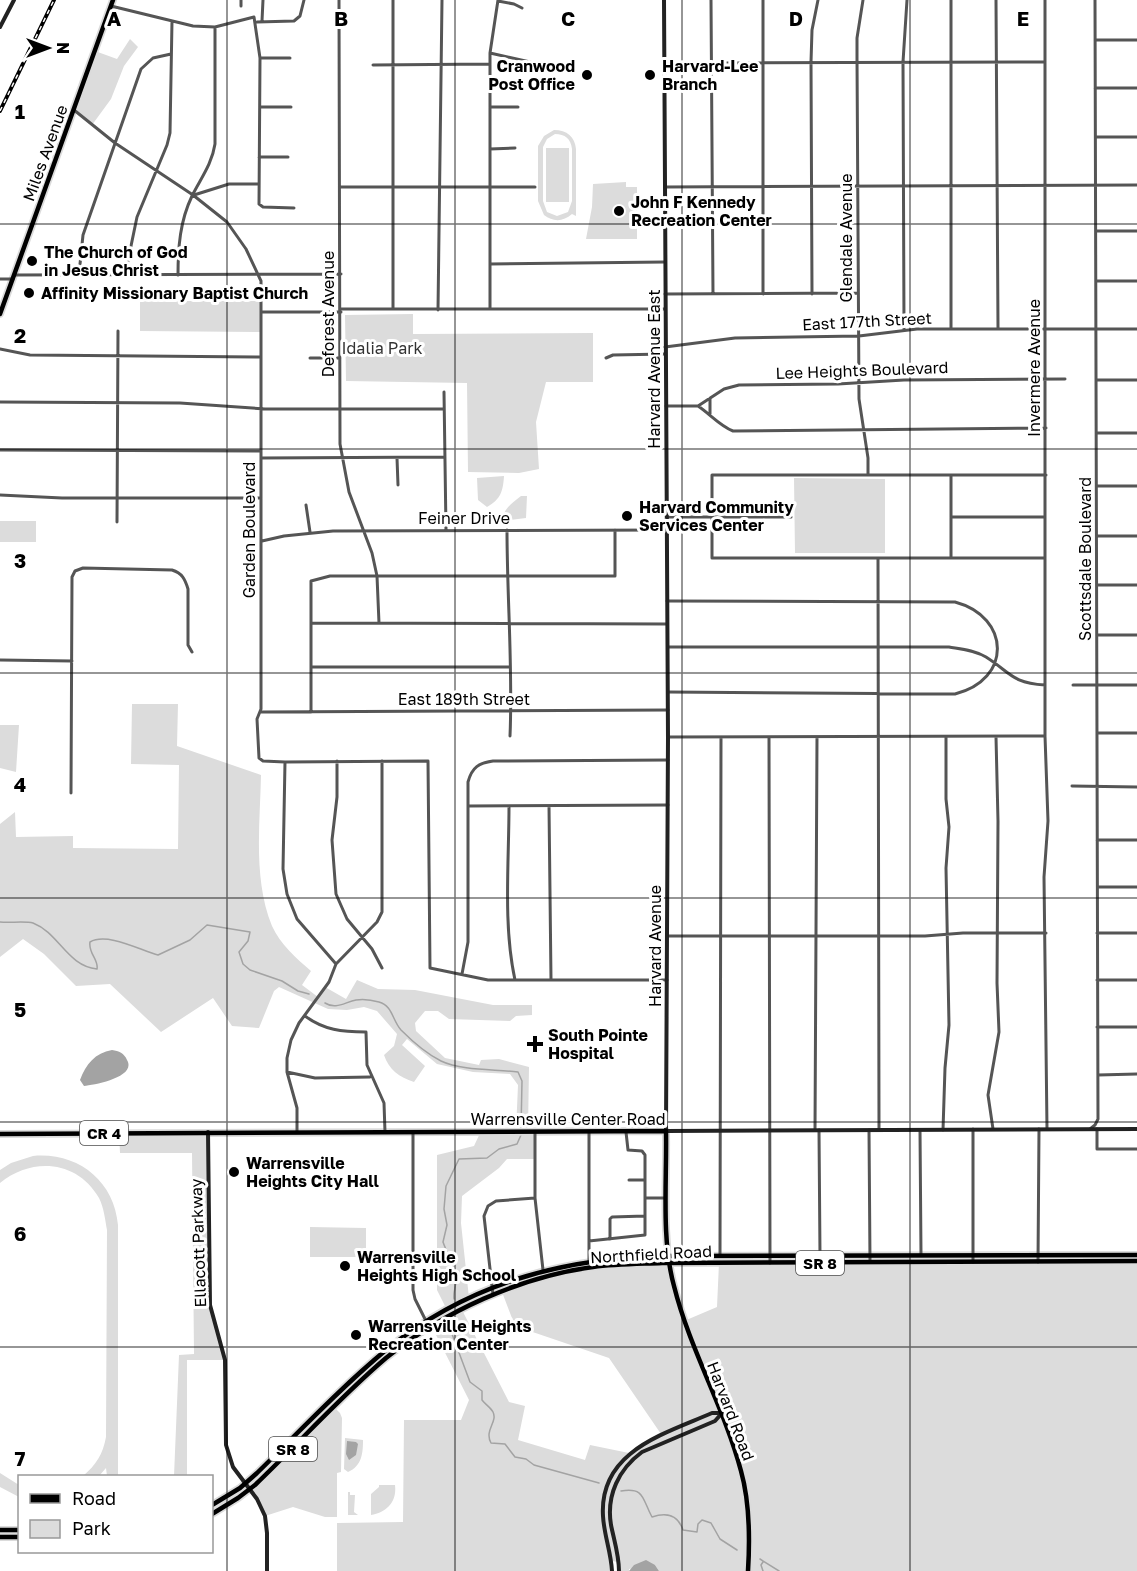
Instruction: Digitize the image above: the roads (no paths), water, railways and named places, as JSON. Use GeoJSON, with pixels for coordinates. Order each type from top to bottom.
{"type":"FeatureCollection","features":[{"type":"Feature","properties":{"kind":"main road"},"geometry":{"type":"LineString","coordinates":[[0,27],[14,0]]}},
{"type":"Feature","properties":{"kind":"main road","name":"Miles Avenue"},"geometry":{"type":"LineString","coordinates":[[0,314],[113,0]]}},
{"type":"Feature","properties":{"kind":"main road","name":"Harvard Avenue East"},"geometry":{"type":"LineString","coordinates":[[664,0],[668,737]]}},
{"type":"Feature","properties":{"kind":"main road","name":"Harvard Avenue"},"geometry":{"type":"LineString","coordinates":[[668,737],[666,1131],[668,1263]]}},
{"type":"Feature","properties":{"kind":"main road","name":"Warrensville Center Road"},"geometry":{"type":"LineString","coordinates":[[0,1134],[1137,1129]]}},
{"type":"Feature","properties":{"kind":"main road","name":"Ellacott Parkway"},"geometry":{"type":"LineString","coordinates":[[208,1132],[210,1305],[225,1360],[225,1444],[231,1463],[261,1506],[266,1521],[267,1571]]}},
{"type":"Feature","properties":{"kind":"main road","name":"Northfield Road"},"geometry":{"type":"LineString","coordinates":[[213,1504],[246,1483],[359,1373],[426,1321],[491,1288],[543,1270],[589,1261],[667,1256],[1137,1255]]}},
{"type":"Feature","properties":{"kind":"main road","name":"Northfield Road"},"geometry":{"type":"LineString","coordinates":[[213,1513],[249,1489],[388,1357],[438,1323],[493,1295],[519,1285],[573,1271],[621,1264],[1137,1261]]}},
{"type":"Feature","properties":{"kind":"main road","name":"Harvard Road"},"geometry":{"type":"LineString","coordinates":[[668,1263],[685,1327],[722,1413],[742,1473],[748,1510],[748,1571]]}},
{"type":"Feature","properties":{"kind":"main road"},"geometry":{"type":"LineString","coordinates":[[612,1571],[605,1532],[603,1503],[608,1482],[621,1461],[642,1444],[712,1413],[722,1413]]}},
{"type":"Feature","properties":{"kind":"main road"},"geometry":{"type":"LineString","coordinates":[[619,1571],[609,1513],[614,1489],[625,1467],[646,1450],[715,1421],[722,1413]]}},
{"type":"Feature","properties":{"kind":"main road"},"geometry":{"type":"LineString","coordinates":[[0,1530],[18,1530]]}},
{"type":"Feature","properties":{"kind":"main road"},"geometry":{"type":"LineString","coordinates":[[0,1537],[18,1537]]}},
{"type":"Feature","properties":{"kind":"street"},"geometry":{"type":"LineString","coordinates":[[241,0],[241,6]]}},
{"type":"Feature","properties":{"kind":"street"},"geometry":{"type":"LineString","coordinates":[[262,21],[263,0]]}},
{"type":"Feature","properties":{"kind":"street"},"geometry":{"type":"LineString","coordinates":[[256,22],[294,21],[300,16],[304,0]]}},
{"type":"Feature","properties":{"kind":"street","name":"Deforest Avenue"},"geometry":{"type":"LineString","coordinates":[[339,0],[342,458],[349,492],[372,553],[377,576],[379,623]]}},
{"type":"Feature","properties":{"kind":"street"},"geometry":{"type":"LineString","coordinates":[[393,0],[393,309]]}},
{"type":"Feature","properties":{"kind":"street"},"geometry":{"type":"LineString","coordinates":[[438,310],[442,0]]}},
{"type":"Feature","properties":{"kind":"street"},"geometry":{"type":"LineString","coordinates":[[490,310],[490,53],[498,0],[522,8]]}},
{"type":"Feature","properties":{"kind":"street"},"geometry":{"type":"LineString","coordinates":[[711,0],[713,294]]}},
{"type":"Feature","properties":{"kind":"street"},"geometry":{"type":"LineString","coordinates":[[763,0],[763,294]]}},
{"type":"Feature","properties":{"kind":"street"},"geometry":{"type":"LineString","coordinates":[[812,294],[811,62],[812,30],[818,0]]}},
{"type":"Feature","properties":{"kind":"street","name":"Glendale Avenue"},"geometry":{"type":"LineString","coordinates":[[863,0],[857,38],[858,293],[859,382],[868,475]]}},
{"type":"Feature","properties":{"kind":"street"},"geometry":{"type":"LineString","coordinates":[[904,329],[903,62],[908,0]]}},
{"type":"Feature","properties":{"kind":"street"},"geometry":{"type":"LineString","coordinates":[[951,0],[951,329]]}},
{"type":"Feature","properties":{"kind":"street"},"geometry":{"type":"LineString","coordinates":[[996,0],[998,329]]}},
{"type":"Feature","properties":{"kind":"street","name":"Invermere Avenue"},"geometry":{"type":"LineString","coordinates":[[1045,0],[1046,475],[1044,517],[1048,847],[1044,877],[1047,1129]]}},
{"type":"Feature","properties":{"kind":"street","name":"Scottsdale Boulevard"},"geometry":{"type":"LineString","coordinates":[[1095,0],[1098,1119]]}},
{"type":"Feature","properties":{"kind":"street"},"geometry":{"type":"LineString","coordinates":[[111,6],[193,26],[215,27],[254,17],[260,58],[259,204],[294,208]]}},
{"type":"Feature","properties":{"kind":"street"},"geometry":{"type":"LineString","coordinates":[[125,275],[137,217],[170,133],[172,21]]}},
{"type":"Feature","properties":{"kind":"street"},"geometry":{"type":"LineString","coordinates":[[178,275],[179,238],[193,195],[210,164],[215,144],[215,27]]}},
{"type":"Feature","properties":{"kind":"street"},"geometry":{"type":"LineString","coordinates":[[1095,40],[1137,40]]}},
{"type":"Feature","properties":{"kind":"street"},"geometry":{"type":"LineString","coordinates":[[490,53],[539,64]]}},
{"type":"Feature","properties":{"kind":"street"},"geometry":{"type":"LineString","coordinates":[[79,274],[83,235],[141,69],[153,58],[171,54]]}},
{"type":"Feature","properties":{"kind":"street"},"geometry":{"type":"LineString","coordinates":[[260,58],[290,58]]}},
{"type":"Feature","properties":{"kind":"street"},"geometry":{"type":"LineString","coordinates":[[687,63],[1045,62]]}},
{"type":"Feature","properties":{"kind":"street"},"geometry":{"type":"LineString","coordinates":[[374,65],[490,64]]}},
{"type":"Feature","properties":{"kind":"street"},"geometry":{"type":"LineString","coordinates":[[1095,88],[1137,88]]}},
{"type":"Feature","properties":{"kind":"street"},"geometry":{"type":"LineString","coordinates":[[259,107],[291,107]]}},
{"type":"Feature","properties":{"kind":"street"},"geometry":{"type":"LineString","coordinates":[[490,107],[518,107]]}},
{"type":"Feature","properties":{"kind":"street","name":"Garden Boulevard"},"geometry":{"type":"LineString","coordinates":[[74,110],[114,143],[193,195],[232,228],[246,249],[261,281],[261,712],[257,719],[259,758],[263,761],[285,762]]}},
{"type":"Feature","properties":{"kind":"street"},"geometry":{"type":"LineString","coordinates":[[1096,137],[1137,137]]}},
{"type":"Feature","properties":{"kind":"street"},"geometry":{"type":"LineString","coordinates":[[490,149],[515,148]]}},
{"type":"Feature","properties":{"kind":"street"},"geometry":{"type":"LineString","coordinates":[[259,157],[288,157]]}},
{"type":"Feature","properties":{"kind":"street"},"geometry":{"type":"LineString","coordinates":[[193,195],[229,184],[259,184]]}},
{"type":"Feature","properties":{"kind":"street"},"geometry":{"type":"LineString","coordinates":[[665,187],[1137,185]]}},
{"type":"Feature","properties":{"kind":"street"},"geometry":{"type":"LineString","coordinates":[[340,187],[534,187]]}},
{"type":"Feature","properties":{"kind":"street"},"geometry":{"type":"LineString","coordinates":[[1096,231],[1137,231]]}},
{"type":"Feature","properties":{"kind":"street"},"geometry":{"type":"LineString","coordinates":[[490,264],[665,262]]}},
{"type":"Feature","properties":{"kind":"street"},"geometry":{"type":"LineString","coordinates":[[0,279],[79,274],[340,274]]}},
{"type":"Feature","properties":{"kind":"street"},"geometry":{"type":"LineString","coordinates":[[1096,281],[1137,281]]}},
{"type":"Feature","properties":{"kind":"street"},"geometry":{"type":"LineString","coordinates":[[665,294],[858,293]]}},
{"type":"Feature","properties":{"kind":"street"},"geometry":{"type":"LineString","coordinates":[[261,312],[393,309],[665,309]]}},
{"type":"Feature","properties":{"kind":"street","name":"East 177th Street"},"geometry":{"type":"LineString","coordinates":[[665,347],[735,338],[859,336],[904,329],[1137,329]]}},
{"type":"Feature","properties":{"kind":"street"},"geometry":{"type":"LineString","coordinates":[[117,522],[118,331]]}},
{"type":"Feature","properties":{"kind":"street"},"geometry":{"type":"LineString","coordinates":[[0,349],[30,355],[261,357]]}},
{"type":"Feature","properties":{"kind":"street"},"geometry":{"type":"LineString","coordinates":[[606,358],[613,355],[665,354]]}},
{"type":"Feature","properties":{"kind":"street"},"geometry":{"type":"LineString","coordinates":[[310,358],[340,358]]}},
{"type":"Feature","properties":{"kind":"street","name":"Lee Heights Boulevard"},"geometry":{"type":"LineString","coordinates":[[698,406],[724,389],[739,385],[1065,379]]}},
{"type":"Feature","properties":{"kind":"street"},"geometry":{"type":"LineString","coordinates":[[1096,380],[1137,380]]}},
{"type":"Feature","properties":{"kind":"street"},"geometry":{"type":"LineString","coordinates":[[444,392],[446,530]]}},
{"type":"Feature","properties":{"kind":"street"},"geometry":{"type":"LineString","coordinates":[[710,398],[710,414]]}},
{"type":"Feature","properties":{"kind":"street"},"geometry":{"type":"LineString","coordinates":[[0,402],[180,403],[340,410],[444,409]]}},
{"type":"Feature","properties":{"kind":"street"},"geometry":{"type":"LineString","coordinates":[[666,406],[698,406],[724,428],[733,431],[1046,428]]}},
{"type":"Feature","properties":{"kind":"street"},"geometry":{"type":"LineString","coordinates":[[1097,433],[1137,433]]}},
{"type":"Feature","properties":{"kind":"street"},"geometry":{"type":"LineString","coordinates":[[0,450],[261,451]]}},
{"type":"Feature","properties":{"kind":"street"},"geometry":{"type":"LineString","coordinates":[[261,458],[445,457]]}},
{"type":"Feature","properties":{"kind":"street"},"geometry":{"type":"LineString","coordinates":[[397,458],[398,485]]}},
{"type":"Feature","properties":{"kind":"street"},"geometry":{"type":"LineString","coordinates":[[1045,558],[712,558],[712,475],[1046,475]]}},
{"type":"Feature","properties":{"kind":"street"},"geometry":{"type":"LineString","coordinates":[[951,475],[951,558]]}},
{"type":"Feature","properties":{"kind":"street"},"geometry":{"type":"LineString","coordinates":[[1097,486],[1137,486]]}},
{"type":"Feature","properties":{"kind":"street"},"geometry":{"type":"LineString","coordinates":[[0,495],[261,498]]}},
{"type":"Feature","properties":{"kind":"street"},"geometry":{"type":"LineString","coordinates":[[306,505],[310,533]]}},
{"type":"Feature","properties":{"kind":"street"},"geometry":{"type":"LineString","coordinates":[[667,517],[791,516]]}},
{"type":"Feature","properties":{"kind":"street"},"geometry":{"type":"LineString","coordinates":[[951,517],[1044,517]]}},
{"type":"Feature","properties":{"kind":"street","name":"Feiner Drive"},"geometry":{"type":"LineString","coordinates":[[262,541],[310,533],[364,530],[667,530]]}},
{"type":"Feature","properties":{"kind":"street"},"geometry":{"type":"LineString","coordinates":[[507,530],[508,623],[512,684],[510,736]]}},
{"type":"Feature","properties":{"kind":"street"},"geometry":{"type":"LineString","coordinates":[[311,712],[311,581],[330,576],[615,576],[615,530]]}},
{"type":"Feature","properties":{"kind":"street"},"geometry":{"type":"LineString","coordinates":[[1097,536],[1137,536]]}},
{"type":"Feature","properties":{"kind":"street"},"geometry":{"type":"LineString","coordinates":[[878,558],[879,1130]]}},
{"type":"Feature","properties":{"kind":"street"},"geometry":{"type":"LineString","coordinates":[[71,794],[72,577],[75,571],[83,568],[179,572],[188,589],[188,645],[192,652]]}},
{"type":"Feature","properties":{"kind":"street"},"geometry":{"type":"LineString","coordinates":[[1096,585],[1137,585]]}},
{"type":"Feature","properties":{"kind":"street"},"geometry":{"type":"LineString","coordinates":[[667,601],[955,602],[967,605],[984,616],[995,633],[996,665],[980,683],[955,694],[668,692]]}},
{"type":"Feature","properties":{"kind":"street"},"geometry":{"type":"LineString","coordinates":[[311,623],[667,624]]}},
{"type":"Feature","properties":{"kind":"street"},"geometry":{"type":"LineString","coordinates":[[1096,635],[1137,635]]}},
{"type":"Feature","properties":{"kind":"street"},"geometry":{"type":"LineString","coordinates":[[668,646],[949,647],[963,649],[985,657],[1024,683],[1045,685]]}},
{"type":"Feature","properties":{"kind":"street"},"geometry":{"type":"LineString","coordinates":[[0,660],[72,661]]}},
{"type":"Feature","properties":{"kind":"street"},"geometry":{"type":"LineString","coordinates":[[311,667],[510,667]]}},
{"type":"Feature","properties":{"kind":"street"},"geometry":{"type":"LineString","coordinates":[[1073,685],[1137,685]]}},
{"type":"Feature","properties":{"kind":"street","name":"East 189th Street"},"geometry":{"type":"LineString","coordinates":[[261,712],[668,710]]}},
{"type":"Feature","properties":{"kind":"street"},"geometry":{"type":"LineString","coordinates":[[1097,733],[1137,733]]}},
{"type":"Feature","properties":{"kind":"street"},"geometry":{"type":"LineString","coordinates":[[668,737],[1045,736]]}},
{"type":"Feature","properties":{"kind":"street"},"geometry":{"type":"LineString","coordinates":[[720,1256],[721,737]]}},
{"type":"Feature","properties":{"kind":"street"},"geometry":{"type":"LineString","coordinates":[[769,737],[770,1263]]}},
{"type":"Feature","properties":{"kind":"street"},"geometry":{"type":"LineString","coordinates":[[817,737],[815,937],[820,1256]]}},
{"type":"Feature","properties":{"kind":"street"},"geometry":{"type":"LineString","coordinates":[[943,1130],[949,1025],[946,868],[949,827],[946,799],[946,737]]}},
{"type":"Feature","properties":{"kind":"street"},"geometry":{"type":"LineString","coordinates":[[993,1129],[988,1095],[999,1032],[996,933],[998,821],[996,737]]}},
{"type":"Feature","properties":{"kind":"street"},"geometry":{"type":"LineString","coordinates":[[462,974],[468,942],[468,782],[470,773],[476,765],[493,761],[668,760]]}},
{"type":"Feature","properties":{"kind":"street"},"geometry":{"type":"LineString","coordinates":[[337,761],[337,797],[332,840],[336,894],[347,919],[372,948],[382,968]]}},
{"type":"Feature","properties":{"kind":"street"},"geometry":{"type":"LineString","coordinates":[[297,1132],[297,1108],[287,1072],[291,1040],[304,1015],[329,982],[336,964],[363,938],[377,922],[382,912],[382,761]]}},
{"type":"Feature","properties":{"kind":"street"},"geometry":{"type":"LineString","coordinates":[[336,964],[297,919],[287,894],[283,869],[285,762],[428,761],[430,968],[479,979],[667,980]]}},
{"type":"Feature","properties":{"kind":"street"},"geometry":{"type":"LineString","coordinates":[[1072,786],[1137,787]]}},
{"type":"Feature","properties":{"kind":"street"},"geometry":{"type":"LineString","coordinates":[[468,806],[668,805]]}},
{"type":"Feature","properties":{"kind":"street"},"geometry":{"type":"LineString","coordinates":[[509,806],[509,932],[510,958],[515,980]]}},
{"type":"Feature","properties":{"kind":"street"},"geometry":{"type":"LineString","coordinates":[[549,806],[551,980]]}},
{"type":"Feature","properties":{"kind":"street"},"geometry":{"type":"LineString","coordinates":[[1097,840],[1137,840]]}},
{"type":"Feature","properties":{"kind":"street"},"geometry":{"type":"LineString","coordinates":[[1098,887],[1137,887]]}},
{"type":"Feature","properties":{"kind":"street"},"geometry":{"type":"LineString","coordinates":[[667,936],[815,937],[1046,933]]}},
{"type":"Feature","properties":{"kind":"street"},"geometry":{"type":"LineString","coordinates":[[1097,933],[1137,933]]}},
{"type":"Feature","properties":{"kind":"street"},"geometry":{"type":"LineString","coordinates":[[1097,980],[1137,980]]}},
{"type":"Feature","properties":{"kind":"street"},"geometry":{"type":"LineString","coordinates":[[304,1015],[330,1029],[366,1032],[366,1058],[370,1077],[384,1103],[385,1132]]}},
{"type":"Feature","properties":{"kind":"street"},"geometry":{"type":"LineString","coordinates":[[1097,1027],[1137,1027]]}},
{"type":"Feature","properties":{"kind":"street"},"geometry":{"type":"LineString","coordinates":[[287,1072],[315,1078],[370,1077]]}},
{"type":"Feature","properties":{"kind":"street"},"geometry":{"type":"LineString","coordinates":[[1098,1074],[1137,1074]]}},
{"type":"Feature","properties":{"kind":"street"},"geometry":{"type":"LineString","coordinates":[[1098,1119],[1100,1125],[1106,1129]]}},
{"type":"Feature","properties":{"kind":"street"},"geometry":{"type":"LineString","coordinates":[[1090,1129],[1098,1119]]}},
{"type":"Feature","properties":{"kind":"street"},"geometry":{"type":"LineString","coordinates":[[973,1129],[973,1263]]}},
{"type":"Feature","properties":{"kind":"street"},"geometry":{"type":"LineString","coordinates":[[1038,1262],[1039,1129]]}},
{"type":"Feature","properties":{"kind":"street"},"geometry":{"type":"LineString","coordinates":[[1097,1129],[1097,1149],[1137,1149]]}},
{"type":"Feature","properties":{"kind":"street"},"geometry":{"type":"LineString","coordinates":[[589,1130],[589,1261]]}},
{"type":"Feature","properties":{"kind":"street"},"geometry":{"type":"LineString","coordinates":[[589,1241],[643,1236],[645,1233],[644,1152],[628,1150],[626,1130]]}},
{"type":"Feature","properties":{"kind":"street"},"geometry":{"type":"LineString","coordinates":[[869,1130],[870,1263]]}},
{"type":"Feature","properties":{"kind":"street"},"geometry":{"type":"LineString","coordinates":[[920,1130],[921,1255]]}},
{"type":"Feature","properties":{"kind":"street"},"geometry":{"type":"LineString","coordinates":[[535,1131],[535,1198],[543,1270]]}},
{"type":"Feature","properties":{"kind":"street"},"geometry":{"type":"LineString","coordinates":[[413,1132],[413,1290],[426,1321]]}},
{"type":"Feature","properties":{"kind":"street"},"geometry":{"type":"LineString","coordinates":[[629,1180],[645,1180]]}},
{"type":"Feature","properties":{"kind":"street"},"geometry":{"type":"LineString","coordinates":[[493,1295],[484,1216],[488,1206],[496,1201],[535,1198]]}},
{"type":"Feature","properties":{"kind":"street"},"geometry":{"type":"LineString","coordinates":[[645,1198],[667,1198]]}},
{"type":"Feature","properties":{"kind":"street"},"geometry":{"type":"LineString","coordinates":[[609,1239],[612,1217],[645,1216]]}},
{"type":"Feature","properties":{"kind":"street"},"geometry":{"type":"LineString","coordinates":[[642,1444],[646,1450]]}},
{"type":"Feature","properties":{"kind":"street"},"geometry":{"type":"LineString","coordinates":[[605,1532],[612,1530]]}},
{"type":"Feature","properties":{"kind":"street"},"geometry":{"type":"LineString","coordinates":[[611,1561],[618,1560]]}},
{"type":"Feature","properties":{"kind":"waterway"},"geometry":{"type":"LineString","coordinates":[[0,922],[33,923],[50,934],[78,962],[97,969],[90,946],[90,942],[97,939],[114,940],[158,955],[190,940],[207,925],[250,932],[248,941],[239,952],[243,964],[250,970],[282,981],[298,991],[309,994]]}},
{"type":"Feature","properties":{"kind":"waterway"},"geometry":{"type":"LineString","coordinates":[[325,1003],[333,1006],[358,1000],[379,1002],[387,1007],[405,1034],[441,1061],[469,1068],[518,1072],[522,1081],[521,1130]]}},
{"type":"Feature","properties":{"kind":"waterway"},"geometry":{"type":"LineString","coordinates":[[454,1299],[455,1275],[443,1242],[447,1225],[444,1209],[446,1186],[459,1159],[487,1158],[499,1149],[517,1144],[521,1135]]}},
{"type":"Feature","properties":{"kind":"waterway"},"geometry":{"type":"LineString","coordinates":[[449,1326],[470,1382],[482,1391],[482,1400],[493,1412],[494,1419],[489,1434],[491,1443],[505,1444],[515,1457],[526,1459],[534,1465],[599,1483]]}},
{"type":"Feature","properties":{"kind":"waterway"},"geometry":{"type":"LineString","coordinates":[[621,1491],[629,1490],[639,1493],[652,1517],[671,1516],[678,1521],[683,1530],[697,1532],[698,1524],[702,1520],[711,1523],[720,1539],[737,1550]]}},
{"type":"Feature","properties":{"kind":"waterway"},"geometry":{"type":"LineString","coordinates":[[760,1559],[779,1571]]}},
{"type":"Feature","properties":{"kind":"waterway"},"geometry":{"type":"LineString","coordinates":[[763,1562],[761,1565],[763,1571]]}},
{"type":"Feature","properties":{"kind":"railway"},"geometry":{"type":"LineString","coordinates":[[0,111],[54,0]]}},
{"type":"Feature","properties":{"kind":"place","name":"Cranwood Post Office"},"geometry":{"type":"Point","coordinates":[587,75]}},
{"type":"Feature","properties":{"kind":"place","name":"Harvard-Lee Branch"},"geometry":{"type":"Point","coordinates":[650,75]}},
{"type":"Feature","properties":{"kind":"place","name":"John F Kennedy Recreation Center"},"geometry":{"type":"Point","coordinates":[619,211]}},
{"type":"Feature","properties":{"kind":"place","name":"The Church of God in Jesus Christ"},"geometry":{"type":"Point","coordinates":[32,261]}},
{"type":"Feature","properties":{"kind":"place","name":"Affinity Missionary Baptist Church"},"geometry":{"type":"Point","coordinates":[29,293]}},
{"type":"Feature","properties":{"kind":"place","name":"Harvard Community Services Center"},"geometry":{"type":"Point","coordinates":[627,516]}},
{"type":"Feature","properties":{"kind":"place","name":"South Pointe Hospital"},"geometry":{"type":"Point","coordinates":[535,1044]}},
{"type":"Feature","properties":{"kind":"place","name":"Warrensville Heights City Hall"},"geometry":{"type":"Point","coordinates":[234,1172]}},
{"type":"Feature","properties":{"kind":"place","name":"Warrensville Heights High School"},"geometry":{"type":"Point","coordinates":[345,1266]}},
{"type":"Feature","properties":{"kind":"place","name":"Warrensville Heights Recreation Center"},"geometry":{"type":"Point","coordinates":[356,1335]}},
{"type":"Feature","properties":{"kind":"park label","name":"Idalia Park"},"geometry":{"type":"Point","coordinates":[382,348]}}]}
